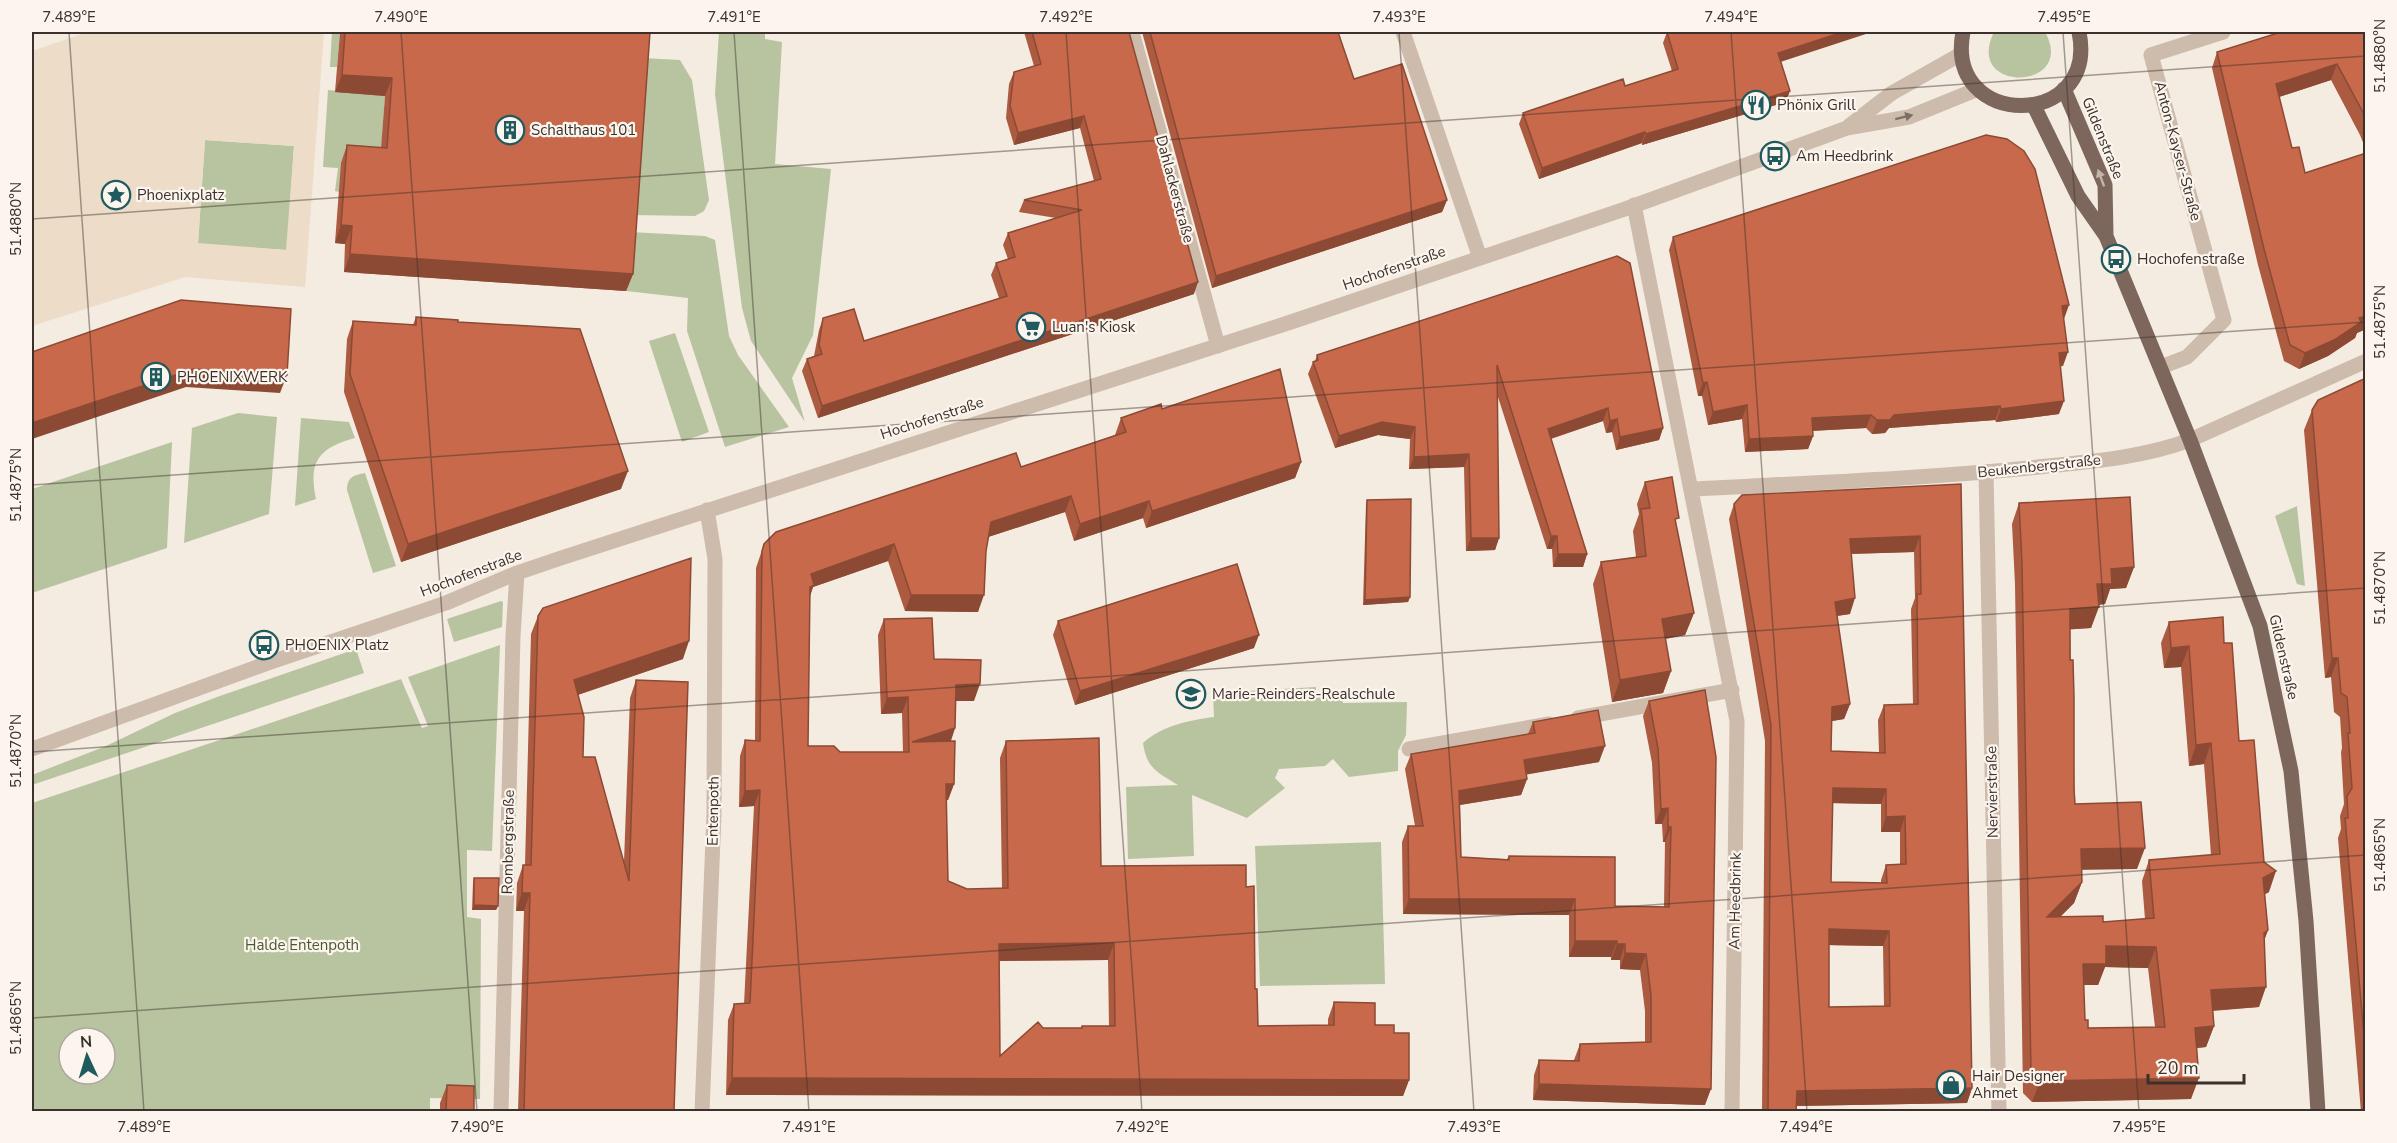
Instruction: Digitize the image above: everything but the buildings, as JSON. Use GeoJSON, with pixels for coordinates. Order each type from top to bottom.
{"type":"FeatureCollection","features":[{"type":"Feature","properties":{"kind":"main road"},"geometry":{"type":"LineString","coordinates":[[1963,32],[1961,54],[1967,73],[1978,89],[1991,99],[2008,106],[2034,106],[2050,100],[2064,89],[2076,71],[2083,33]]}},
{"type":"Feature","properties":{"kind":"main road","name":"Gildenstraße"},"geometry":{"type":"LineString","coordinates":[[2064,89],[2104,185],[2106,236]]}},
{"type":"Feature","properties":{"kind":"main road","name":"Gildenstraße"},"geometry":{"type":"LineString","coordinates":[[2034,106],[2078,196],[2106,236],[2190,440],[2260,626],[2291,771],[2306,921],[2318,1112]]}},
{"type":"Feature","properties":{"kind":"street","name":"Dahlackerstraße"},"geometry":{"type":"LineString","coordinates":[[1132,32],[1218,346]]}},
{"type":"Feature","properties":{"kind":"street"},"geometry":{"type":"LineString","coordinates":[[1403,32],[1480,258]]}},
{"type":"Feature","properties":{"kind":"street","name":"Anton-Kayser-Straße"},"geometry":{"type":"LineString","coordinates":[[2161,367],[2187,357],[2224,320],[2151,55],[2223,32]]}},
{"type":"Feature","properties":{"kind":"street","name":"Hochofenstraße"},"geometry":{"type":"LineString","coordinates":[[1847,128],[1892,93],[1961,54]]}},
{"type":"Feature","properties":{"kind":"street","name":"Hochofenstraße"},"geometry":{"type":"LineString","coordinates":[[32,749],[268,663],[446,603],[517,573],[1218,346],[1634,206],[1847,128],[1909,117],[1978,89]]}},
{"type":"Feature","properties":{"kind":"street","name":"Am Heedbrink"},"geometry":{"type":"LineString","coordinates":[[1634,206],[1693,489],[1737,721],[1732,1112]]}},
{"type":"Feature","properties":{"kind":"street","name":"Beukenbergstraße"},"geometry":{"type":"LineString","coordinates":[[1693,489],[1986,472],[2102,460],[2164,450],[2366,361]]}},
{"type":"Feature","properties":{"kind":"street","name":"Nervierstraße"},"geometry":{"type":"LineString","coordinates":[[1986,472],[1999,1112]]}},
{"type":"Feature","properties":{"kind":"street","name":"Entenpoth"},"geometry":{"type":"LineString","coordinates":[[702,1112],[714,802],[715,559],[707,510]]}},
{"type":"Feature","properties":{"kind":"street","name":"Rombergstraße"},"geometry":{"type":"LineString","coordinates":[[501,1112],[513,636],[517,573]]}},
{"type":"Feature","properties":{"kind":"street"},"geometry":{"type":"LineString","coordinates":[[1409,750],[1732,690]]}},
{"type":"Feature","properties":{"kind":"green space"},"geometry":{"type":"Polygon","coordinates":[[[332,32],[340,32],[337,67],[330,67],[332,32]]]}},
{"type":"Feature","properties":{"kind":"green space"},"geometry":{"type":"Polygon","coordinates":[[[719,32],[765,32],[765,39],[782,42],[775,164],[831,169],[813,335],[792,378],[805,422],[751,341],[742,308],[715,94],[719,32]]]}},
{"type":"Feature","properties":{"kind":"green space"},"geometry":{"type":"Polygon","coordinates":[[[1994,32],[2045,32],[2051,51],[2047,66],[2035,74],[2020,77],[2005,75],[1994,66],[1989,52],[1994,32]]]}},
{"type":"Feature","properties":{"kind":"green space"},"geometry":{"type":"Polygon","coordinates":[[[643,58],[680,60],[692,80],[709,200],[704,211],[695,216],[632,215],[643,58]]]}},
{"type":"Feature","properties":{"kind":"green space"},"geometry":{"type":"Polygon","coordinates":[[[328,90],[385,96],[380,166],[339,192],[335,191],[338,168],[323,167],[328,90]]]}},
{"type":"Feature","properties":{"kind":"green space"},"geometry":{"type":"Polygon","coordinates":[[[205,140],[294,146],[287,250],[198,244],[205,140]]]}},
{"type":"Feature","properties":{"kind":"green space"},"geometry":{"type":"Polygon","coordinates":[[[630,232],[705,236],[715,240],[729,336],[738,355],[789,427],[725,447],[687,331],[688,298],[626,291],[630,232]]]}},
{"type":"Feature","properties":{"kind":"green space"},"geometry":{"type":"Polygon","coordinates":[[[675,333],[709,432],[682,442],[649,341],[675,333]]]}},
{"type":"Feature","properties":{"kind":"green space"},"geometry":{"type":"Polygon","coordinates":[[[238,413],[277,417],[269,514],[184,543],[192,428],[238,413]]]}},
{"type":"Feature","properties":{"kind":"green space"},"geometry":{"type":"Polygon","coordinates":[[[301,418],[349,422],[355,438],[333,446],[319,458],[314,475],[316,499],[295,506],[301,418]]]}},
{"type":"Feature","properties":{"kind":"green space"},"geometry":{"type":"Polygon","coordinates":[[[172,442],[167,548],[32,593],[32,489],[172,442]]]}},
{"type":"Feature","properties":{"kind":"green space"},"geometry":{"type":"Polygon","coordinates":[[[365,473],[396,566],[373,573],[347,490],[348,482],[352,477],[365,473]]]}},
{"type":"Feature","properties":{"kind":"green space"},"geometry":{"type":"Polygon","coordinates":[[[2297,506],[2305,586],[2297,584],[2275,516],[2297,506]]]}},
{"type":"Feature","properties":{"kind":"green space"},"geometry":{"type":"Polygon","coordinates":[[[503,602],[502,627],[454,642],[447,619],[503,602]]]}},
{"type":"Feature","properties":{"kind":"green space","name":"Halde Entenpoth"},"geometry":{"type":"Polygon","coordinates":[[[500,645],[492,851],[467,850],[467,917],[481,919],[480,1099],[430,1098],[430,1112],[32,1111],[32,803],[401,679],[422,728],[428,726],[408,677],[500,645]]]}},
{"type":"Feature","properties":{"kind":"green space"},"geometry":{"type":"Polygon","coordinates":[[[356,649],[364,673],[32,785],[32,775],[106,746],[175,713],[356,649]]]}},
{"type":"Feature","properties":{"kind":"green space"},"geometry":{"type":"Polygon","coordinates":[[[1316,687],[1316,693],[1341,692],[1343,703],[1407,702],[1406,735],[1398,751],[1398,771],[1349,777],[1333,759],[1325,766],[1279,769],[1275,778],[1285,788],[1247,818],[1192,795],[1194,856],[1128,859],[1126,787],[1178,785],[1154,769],[1147,759],[1143,743],[1167,728],[1214,717],[1213,693],[1316,687]]]}},
{"type":"Feature","properties":{"kind":"green space"},"geometry":{"type":"Polygon","coordinates":[[[1381,842],[1385,984],[1260,986],[1255,846],[1381,842]]]}},
{"type":"Feature","properties":{"kind":"shaded area","name":"Phoenixplatz"},"geometry":{"type":"Polygon","coordinates":[[[88,32],[324,32],[305,287],[185,277],[32,326],[32,51],[88,32]],[[205,140],[198,243],[286,250],[294,146],[205,140]]]}},
{"type":"Feature","properties":{"kind":"place","name":"Phönix Grill"},"geometry":{"type":"Point","coordinates":[1756,105]}},
{"type":"Feature","properties":{"kind":"place","name":"Schalthaus 101"},"geometry":{"type":"Point","coordinates":[510,130]}},
{"type":"Feature","properties":{"kind":"place","name":"Am Heedbrink"},"geometry":{"type":"Point","coordinates":[1775,156]}},
{"type":"Feature","properties":{"kind":"place","name":"Phoenixplatz"},"geometry":{"type":"Point","coordinates":[116,195]}},
{"type":"Feature","properties":{"kind":"place","name":"Hochofenstraße"},"geometry":{"type":"Point","coordinates":[2116,259]}},
{"type":"Feature","properties":{"kind":"place","name":"Luan's Kiosk"},"geometry":{"type":"Point","coordinates":[1031,327]}},
{"type":"Feature","properties":{"kind":"place","name":"PHOENIXWERK"},"geometry":{"type":"Point","coordinates":[156,377]}},
{"type":"Feature","properties":{"kind":"place","name":"PHOENIX Platz"},"geometry":{"type":"Point","coordinates":[264,645]}},
{"type":"Feature","properties":{"kind":"place","name":"Marie-Reinders-Realschule"},"geometry":{"type":"Point","coordinates":[1191,694]}},
{"type":"Feature","properties":{"kind":"place","name":"Hair Designer Ahmet"},"geometry":{"type":"Point","coordinates":[1951,1085]}}]}
